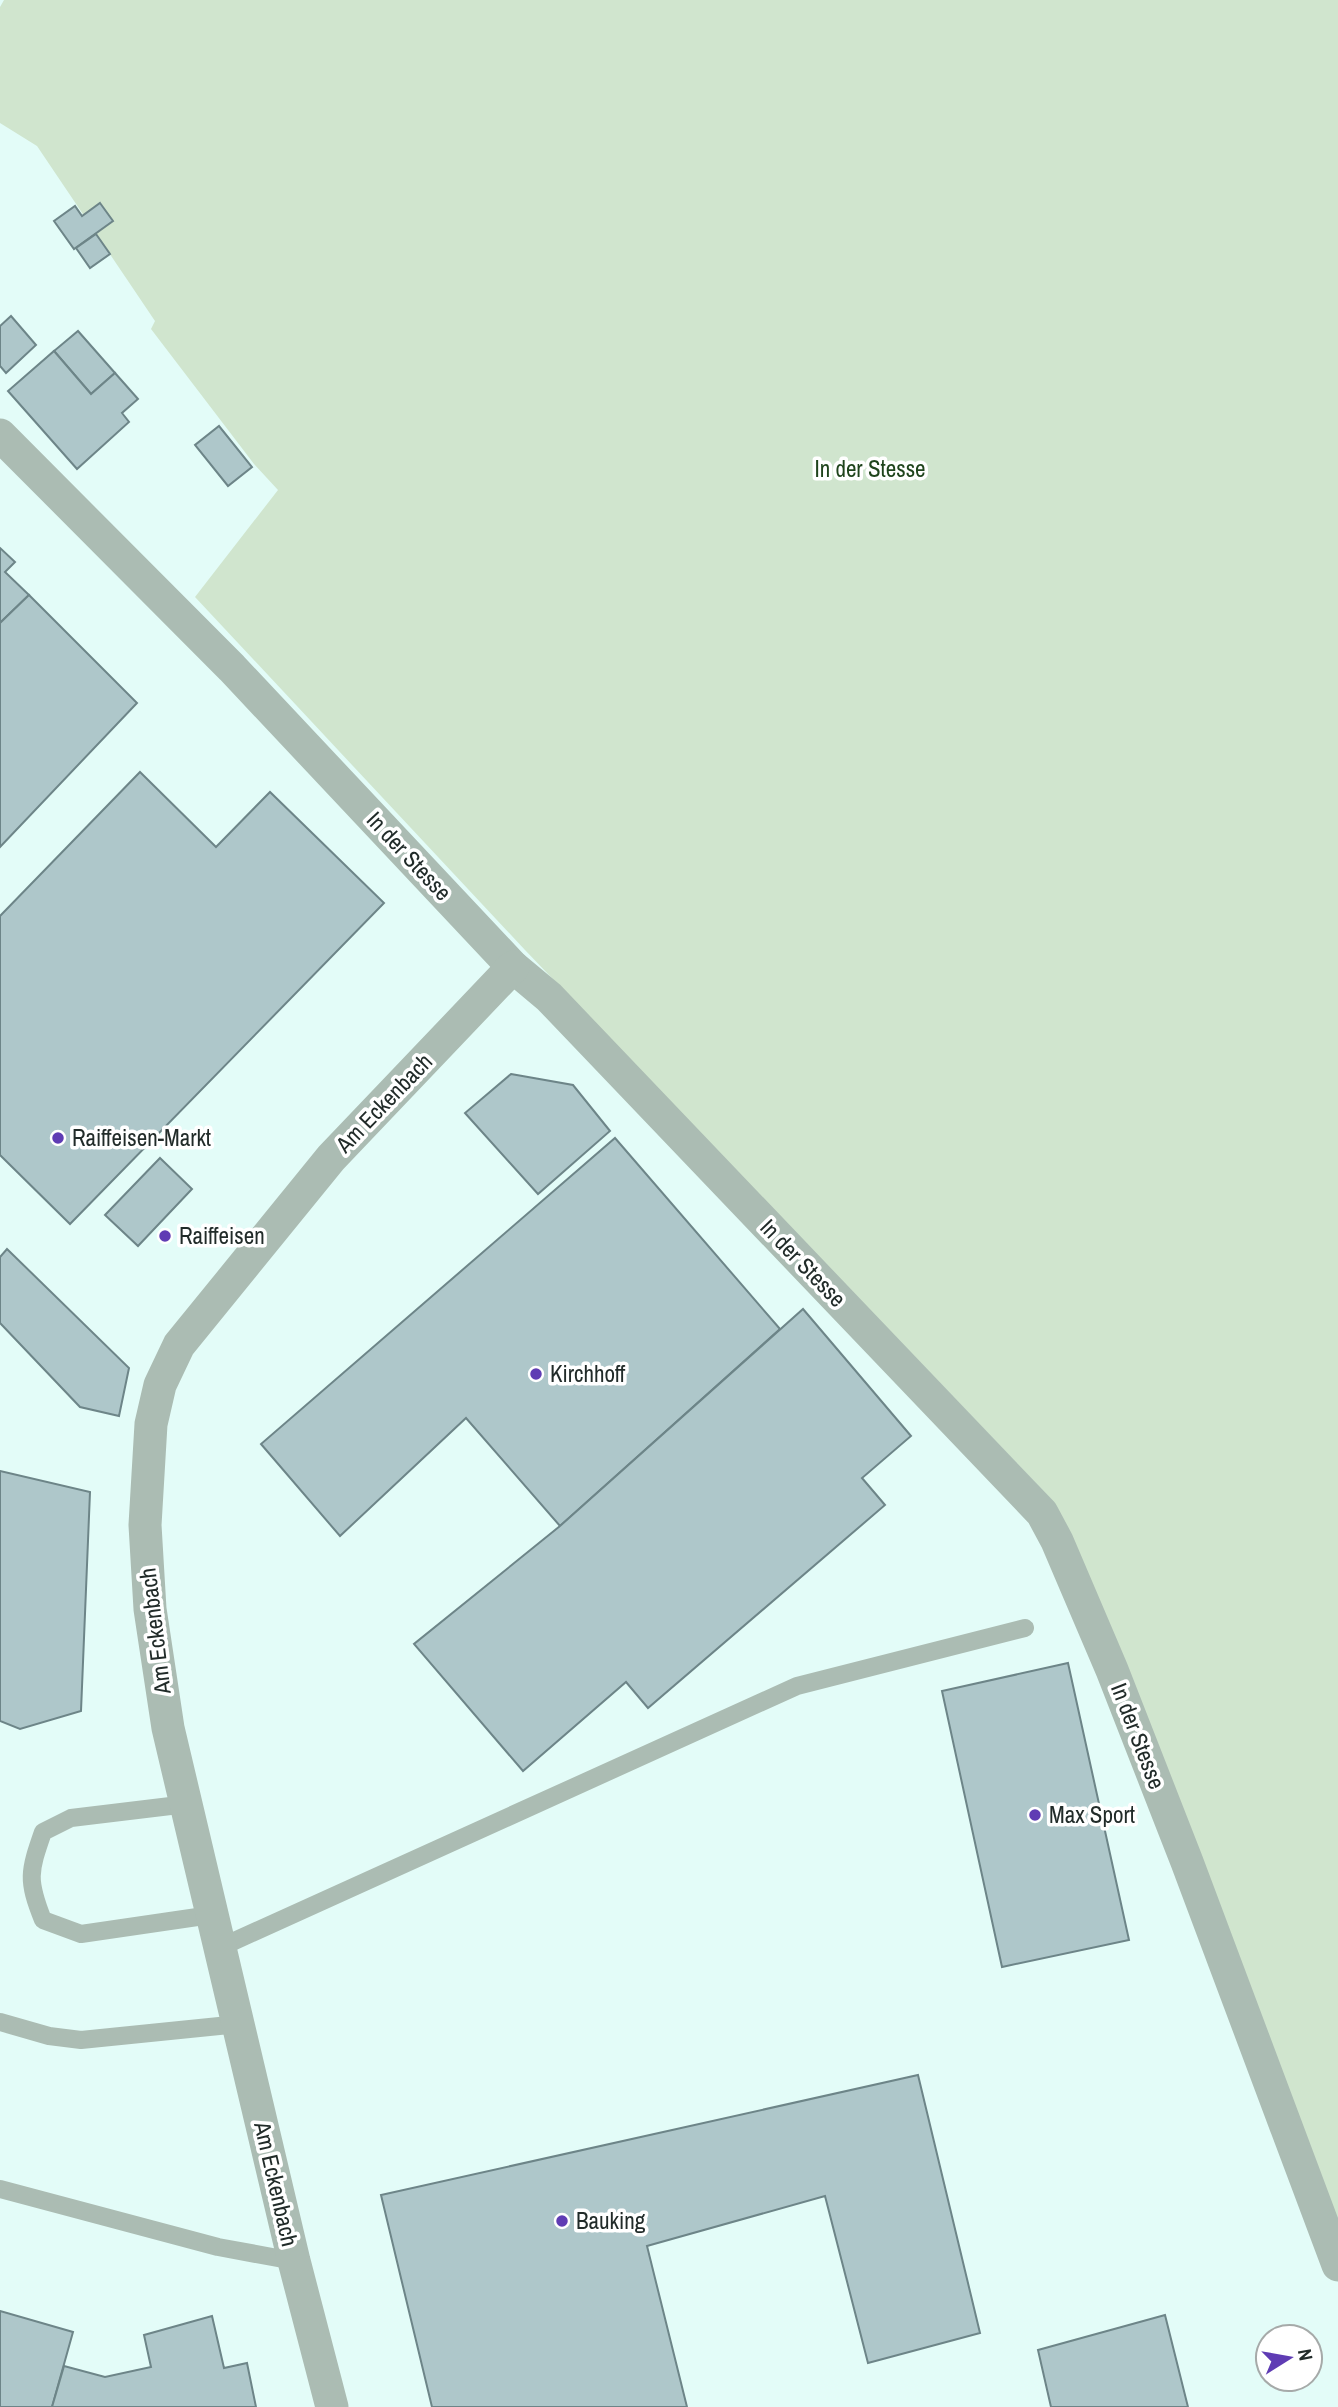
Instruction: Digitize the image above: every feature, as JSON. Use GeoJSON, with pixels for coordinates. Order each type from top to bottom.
{"type":"FeatureCollection","features":[{"type":"Feature","properties":{"kind":"street","name":"In der Stesse"},"geometry":{"type":"LineString","coordinates":[[0,435],[232,668],[513,967],[548,997],[1042,1513],[1057,1541],[1122,1695],[1338,2265]]}},
{"type":"Feature","properties":{"kind":"street","name":"Am Eckenbach"},"geometry":{"type":"LineString","coordinates":[[332,2407],[294,2261],[168,1728],[150,1609],[145,1525],[151,1424],[160,1385],[179,1345],[331,1158],[513,967]]}},
{"type":"Feature","properties":{"kind":"lane"},"geometry":{"type":"LineString","coordinates":[[219,1948],[797,1686],[1025,1628]]}},
{"type":"Feature","properties":{"kind":"lane"},"geometry":{"type":"LineString","coordinates":[[187,1804],[71,1818],[43,1832],[31,1867],[33,1895],[43,1920],[81,1934],[211,1915]]}},
{"type":"Feature","properties":{"kind":"lane"},"geometry":{"type":"LineString","coordinates":[[0,2022],[49,2036],[80,2040],[239,2024]]}},
{"type":"Feature","properties":{"kind":"lane"},"geometry":{"type":"LineString","coordinates":[[0,2189],[218,2247],[294,2261]]}},
{"type":"Feature","properties":{"kind":"green space","name":"In der Stesse"},"geometry":{"type":"Polygon","coordinates":[[[4,0],[1338,0],[1338,2234],[1051,1499],[525,950],[195,597],[278,490],[254,464],[151,329],[155,321],[37,146],[0,123],[0,7],[4,0]]]}},
{"type":"Feature","properties":{"kind":"building"},"geometry":{"type":"Polygon","coordinates":[[[100,203],[113,221],[74,249],[54,221],[75,206],[82,216],[100,203]]]}},
{"type":"Feature","properties":{"kind":"building"},"geometry":{"type":"Polygon","coordinates":[[[96,234],[110,254],[90,268],[76,248],[96,234]]]}},
{"type":"Feature","properties":{"kind":"building"},"geometry":{"type":"Polygon","coordinates":[[[11,316],[36,345],[6,373],[0,366],[0,326],[11,316]]]}},
{"type":"Feature","properties":{"kind":"building"},"geometry":{"type":"Polygon","coordinates":[[[78,331],[115,373],[91,394],[54,351],[78,331]]]}},
{"type":"Feature","properties":{"kind":"building"},"geometry":{"type":"Polygon","coordinates":[[[54,351],[91,394],[115,373],[138,399],[122,413],[129,422],[77,469],[8,391],[54,351]]]}},
{"type":"Feature","properties":{"kind":"building"},"geometry":{"type":"Polygon","coordinates":[[[219,426],[252,467],[228,486],[195,445],[219,426]]]}},
{"type":"Feature","properties":{"kind":"building"},"geometry":{"type":"Polygon","coordinates":[[[0,548],[15,562],[5,572],[29,595],[0,623],[0,548]]]}},
{"type":"Feature","properties":{"kind":"building"},"geometry":{"type":"Polygon","coordinates":[[[29,595],[137,703],[0,847],[0,623],[29,595]]]}},
{"type":"Feature","properties":{"kind":"building"},"geometry":{"type":"Polygon","coordinates":[[[140,772],[216,847],[270,792],[384,903],[70,1224],[0,1155],[0,916],[140,772]]]}},
{"type":"Feature","properties":{"kind":"building"},"geometry":{"type":"Polygon","coordinates":[[[511,1074],[573,1085],[610,1131],[538,1194],[465,1113],[511,1074]]]}},
{"type":"Feature","properties":{"kind":"building","name":"Kirchhoff"},"geometry":{"type":"Polygon","coordinates":[[[615,1138],[780,1329],[560,1526],[466,1418],[340,1536],[261,1444],[615,1138]]]}},
{"type":"Feature","properties":{"kind":"building"},"geometry":{"type":"Polygon","coordinates":[[[160,1158],[192,1189],[138,1246],[105,1215],[160,1158]]]}},
{"type":"Feature","properties":{"kind":"building"},"geometry":{"type":"Polygon","coordinates":[[[7,1249],[129,1368],[119,1416],[80,1407],[0,1323],[0,1257],[7,1249]]]}},
{"type":"Feature","properties":{"kind":"building","name":"Kirchhoff"},"geometry":{"type":"Polygon","coordinates":[[[803,1309],[911,1436],[862,1478],[885,1505],[648,1708],[626,1682],[523,1771],[414,1644],[560,1526],[803,1309]]]}},
{"type":"Feature","properties":{"kind":"building"},"geometry":{"type":"Polygon","coordinates":[[[0,1471],[90,1492],[81,1711],[20,1729],[0,1721],[0,1471]]]}},
{"type":"Feature","properties":{"kind":"building","name":"Max Sport"},"geometry":{"type":"Polygon","coordinates":[[[1068,1663],[1129,1940],[1002,1967],[942,1691],[1068,1663]]]}},
{"type":"Feature","properties":{"kind":"building","name":"Bauking"},"geometry":{"type":"Polygon","coordinates":[[[918,2075],[980,2333],[868,2363],[825,2196],[647,2246],[687,2407],[432,2407],[381,2195],[918,2075]]]}},
{"type":"Feature","properties":{"kind":"building"},"geometry":{"type":"Polygon","coordinates":[[[0,2311],[73,2332],[52,2407],[0,2407],[0,2311]]]}},
{"type":"Feature","properties":{"kind":"building"},"geometry":{"type":"Polygon","coordinates":[[[1165,2315],[1188,2407],[1051,2407],[1038,2350],[1165,2315]]]}},
{"type":"Feature","properties":{"kind":"building"},"geometry":{"type":"Polygon","coordinates":[[[212,2316],[224,2368],[247,2363],[256,2407],[52,2407],[64,2366],[105,2377],[151,2367],[144,2335],[212,2316]]]}},
{"type":"Feature","properties":{"kind":"place","name":"Raiffeisen-Markt"},"geometry":{"type":"Point","coordinates":[58,1138]}},
{"type":"Feature","properties":{"kind":"place","name":"Raiffeisen"},"geometry":{"type":"Point","coordinates":[165,1236]}},
{"type":"Feature","properties":{"kind":"place","name":"Kirchhoff"},"geometry":{"type":"Point","coordinates":[536,1374]}},
{"type":"Feature","properties":{"kind":"place","name":"Max Sport"},"geometry":{"type":"Point","coordinates":[1035,1815]}},
{"type":"Feature","properties":{"kind":"place","name":"Bauking"},"geometry":{"type":"Point","coordinates":[562,2221]}}]}
